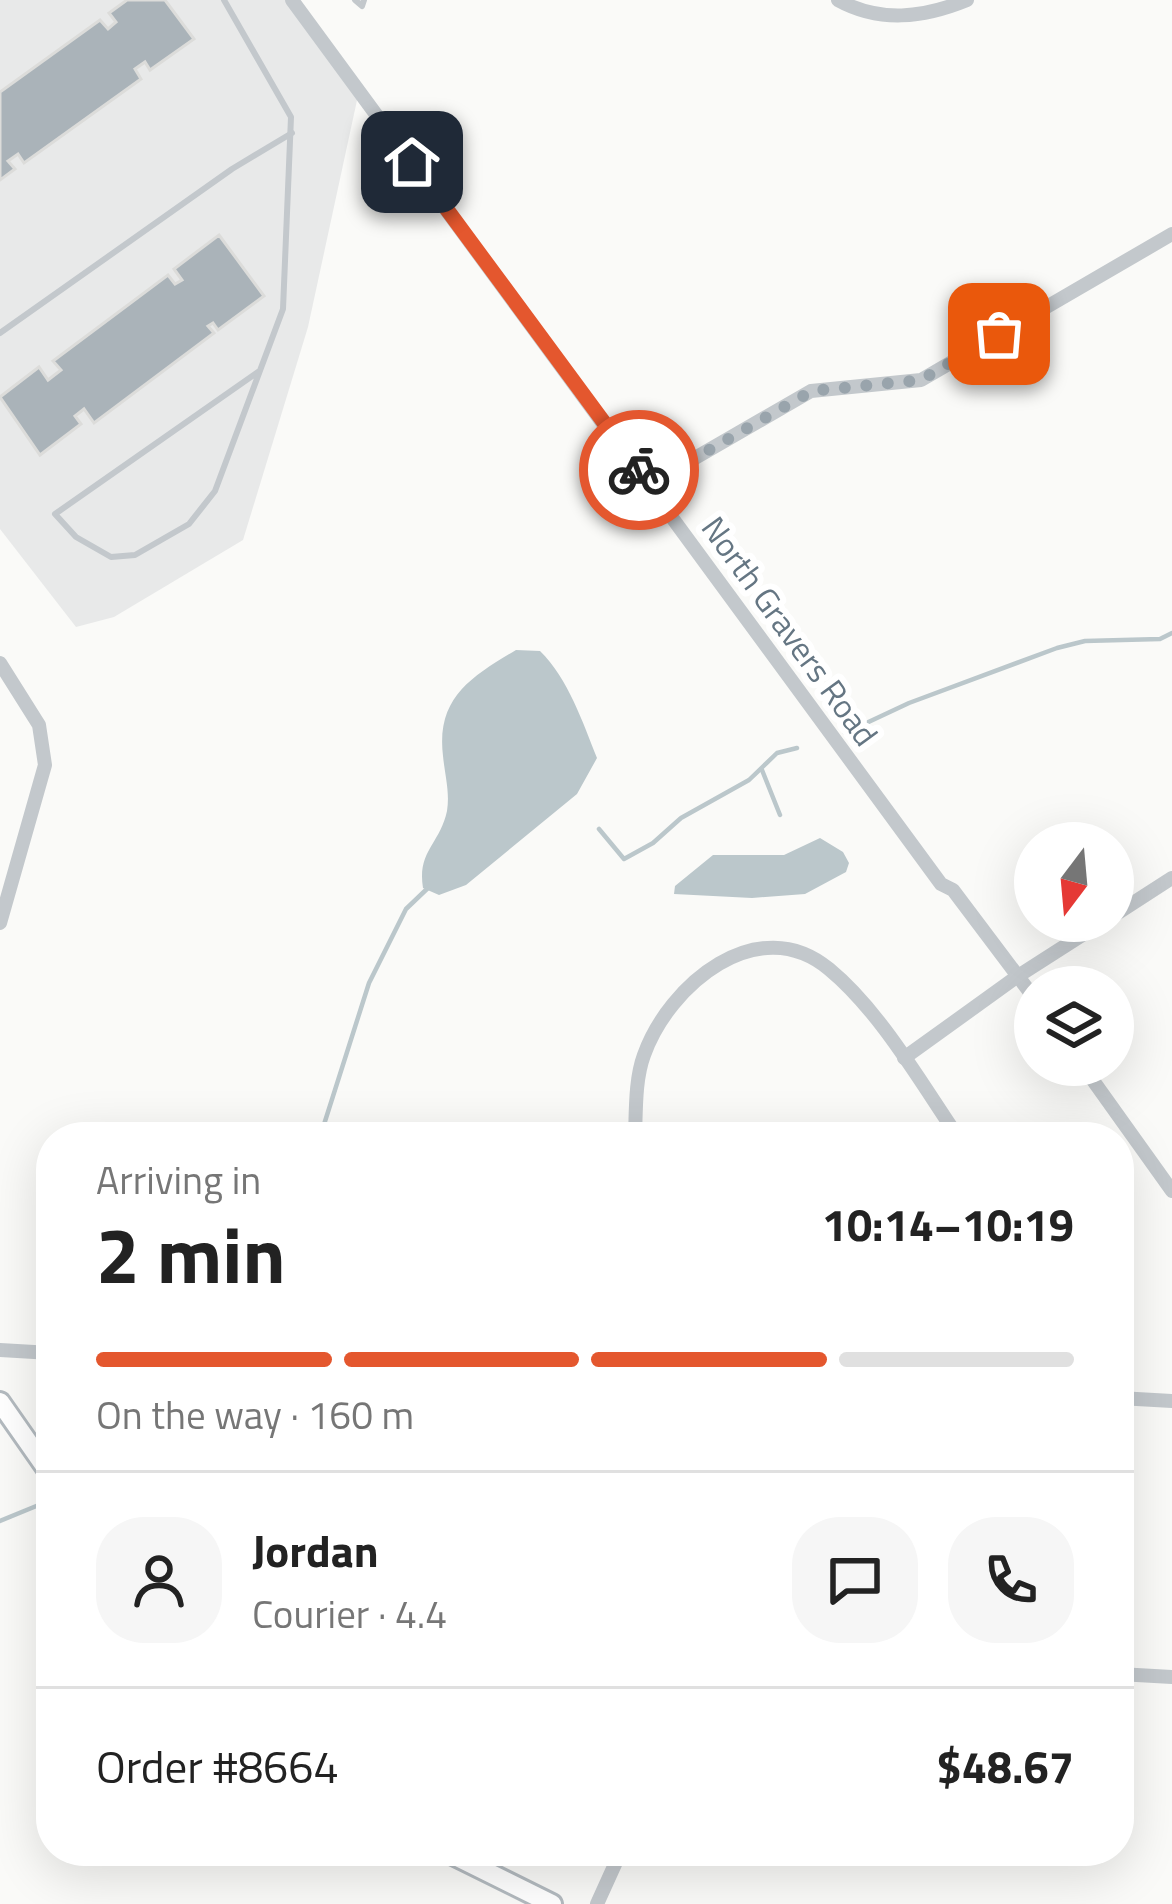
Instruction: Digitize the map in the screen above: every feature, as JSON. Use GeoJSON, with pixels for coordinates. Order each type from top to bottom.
{"type":"FeatureCollection","features":[{"type":"Feature","properties":{"kind":"main road"},"geometry":{"type":"LineString","coordinates":[[0,1402],[36,1453]]}},
{"type":"Feature","properties":{"kind":"main road"},"geometry":{"type":"LineString","coordinates":[[475,1866],[552,1904]]}},
{"type":"Feature","properties":{"kind":"street","name":"North Gravers Road"},"geometry":{"type":"LineString","coordinates":[[292,0],[940,884],[953,890],[1014,971]]}},
{"type":"Feature","properties":{"kind":"street"},"geometry":{"type":"LineString","coordinates":[[838,0],[861,12],[895,17],[939,12],[967,0]]}},
{"type":"Feature","properties":{"kind":"street"},"geometry":{"type":"LineString","coordinates":[[650,484],[812,391],[921,380],[1172,234]]}},
{"type":"Feature","properties":{"kind":"street"},"geometry":{"type":"LineString","coordinates":[[0,663],[39,725],[45,765],[0,923]]}},
{"type":"Feature","properties":{"kind":"street"},"geometry":{"type":"LineString","coordinates":[[1134,902],[1172,878]]}},
{"type":"Feature","properties":{"kind":"street"},"geometry":{"type":"LineString","coordinates":[[1034,966],[1071,942]]}},
{"type":"Feature","properties":{"kind":"street"},"geometry":{"type":"LineString","coordinates":[[636,1122],[643,1057],[670,1003],[710,967],[758,948],[789,949],[827,967],[904,1058],[948,1122]]}},
{"type":"Feature","properties":{"kind":"street"},"geometry":{"type":"LineString","coordinates":[[904,1058],[1014,979]]}},
{"type":"Feature","properties":{"kind":"street"},"geometry":{"type":"LineString","coordinates":[[1097,1086],[1123,1122]]}},
{"type":"Feature","properties":{"kind":"street"},"geometry":{"type":"LineString","coordinates":[[1134,1138],[1172,1191]]}},
{"type":"Feature","properties":{"kind":"street"},"geometry":{"type":"LineString","coordinates":[[0,1350],[36,1352]]}},
{"type":"Feature","properties":{"kind":"street"},"geometry":{"type":"LineString","coordinates":[[1134,1400],[1172,1401]]}},
{"type":"Feature","properties":{"kind":"street"},"geometry":{"type":"LineString","coordinates":[[1134,1675],[1172,1677]]}},
{"type":"Feature","properties":{"kind":"street"},"geometry":{"type":"LineString","coordinates":[[597,1904],[614,1866]]}},
{"type":"Feature","properties":{"kind":"lane"},"geometry":{"type":"LineString","coordinates":[[224,0],[291,117],[283,309],[215,491],[189,524],[135,555],[111,557],[76,537],[55,514],[259,372]]}},
{"type":"Feature","properties":{"kind":"lane"},"geometry":{"type":"LineString","coordinates":[[355,0],[362,6],[364,0]]}},
{"type":"Feature","properties":{"kind":"lane"},"geometry":{"type":"LineString","coordinates":[[0,333],[232,169],[292,133]]}},
{"type":"Feature","properties":{"kind":"shaded area"},"geometry":{"type":"Polygon","coordinates":[[[0,0],[292,0],[359,91],[308,327],[243,540],[114,617],[76,627],[0,529],[0,0]]]}},
{"type":"Feature","properties":{"kind":"shaded area"},"geometry":{"type":"Polygon","coordinates":[[[516,650],[540,651],[559,674],[597,758],[577,794],[466,885],[439,895],[423,888],[422,875],[447,811],[445,719],[471,680],[516,650]]]}},
{"type":"Feature","properties":{"kind":"shaded area"},"geometry":{"type":"Polygon","coordinates":[[[820,838],[843,852],[849,863],[846,872],[805,894],[752,898],[674,894],[675,886],[713,855],[784,855],[820,838]]]}},
{"type":"Feature","properties":{"kind":"building"},"geometry":{"type":"Polygon","coordinates":[[[127,0],[165,0],[194,39],[150,70],[145,62],[135,69],[141,79],[24,163],[18,154],[8,161],[15,169],[0,180],[0,92],[100,20],[108,29],[116,22],[109,13],[127,0]]]}},
{"type":"Feature","properties":{"kind":"building"},"geometry":{"type":"Polygon","coordinates":[[[219,235],[264,296],[218,330],[213,323],[208,326],[214,333],[94,423],[84,409],[75,416],[81,424],[40,455],[0,397],[39,367],[48,380],[61,370],[53,361],[168,275],[175,284],[182,280],[174,269],[219,235]]]}},
{"type":"Feature","properties":{"kind":"waterway"},"geometry":{"type":"LineString","coordinates":[[845,733],[909,703],[1057,648],[1085,641],[1160,639],[1172,633]]}},
{"type":"Feature","properties":{"kind":"waterway"},"geometry":{"type":"LineString","coordinates":[[599,829],[624,859],[653,843],[681,818],[749,780],[777,753],[797,748]]}},
{"type":"Feature","properties":{"kind":"waterway"},"geometry":{"type":"LineString","coordinates":[[762,770],[780,815]]}},
{"type":"Feature","properties":{"kind":"waterway"},"geometry":{"type":"LineString","coordinates":[[325,1122],[369,983],[406,909],[429,887]]}},
{"type":"Feature","properties":{"kind":"waterway"},"geometry":{"type":"LineString","coordinates":[[0,1521],[36,1506]]}},
{"type":"Feature","properties":{"kind":"way so far"},"geometry":{"type":"LineString","coordinates":[[639,470],[650,484],[812,391],[921,380],[999,334]]}},
{"type":"Feature","properties":{"kind":"route"},"geometry":{"type":"LineString","coordinates":[[412,162],[639,470]]}}]}
